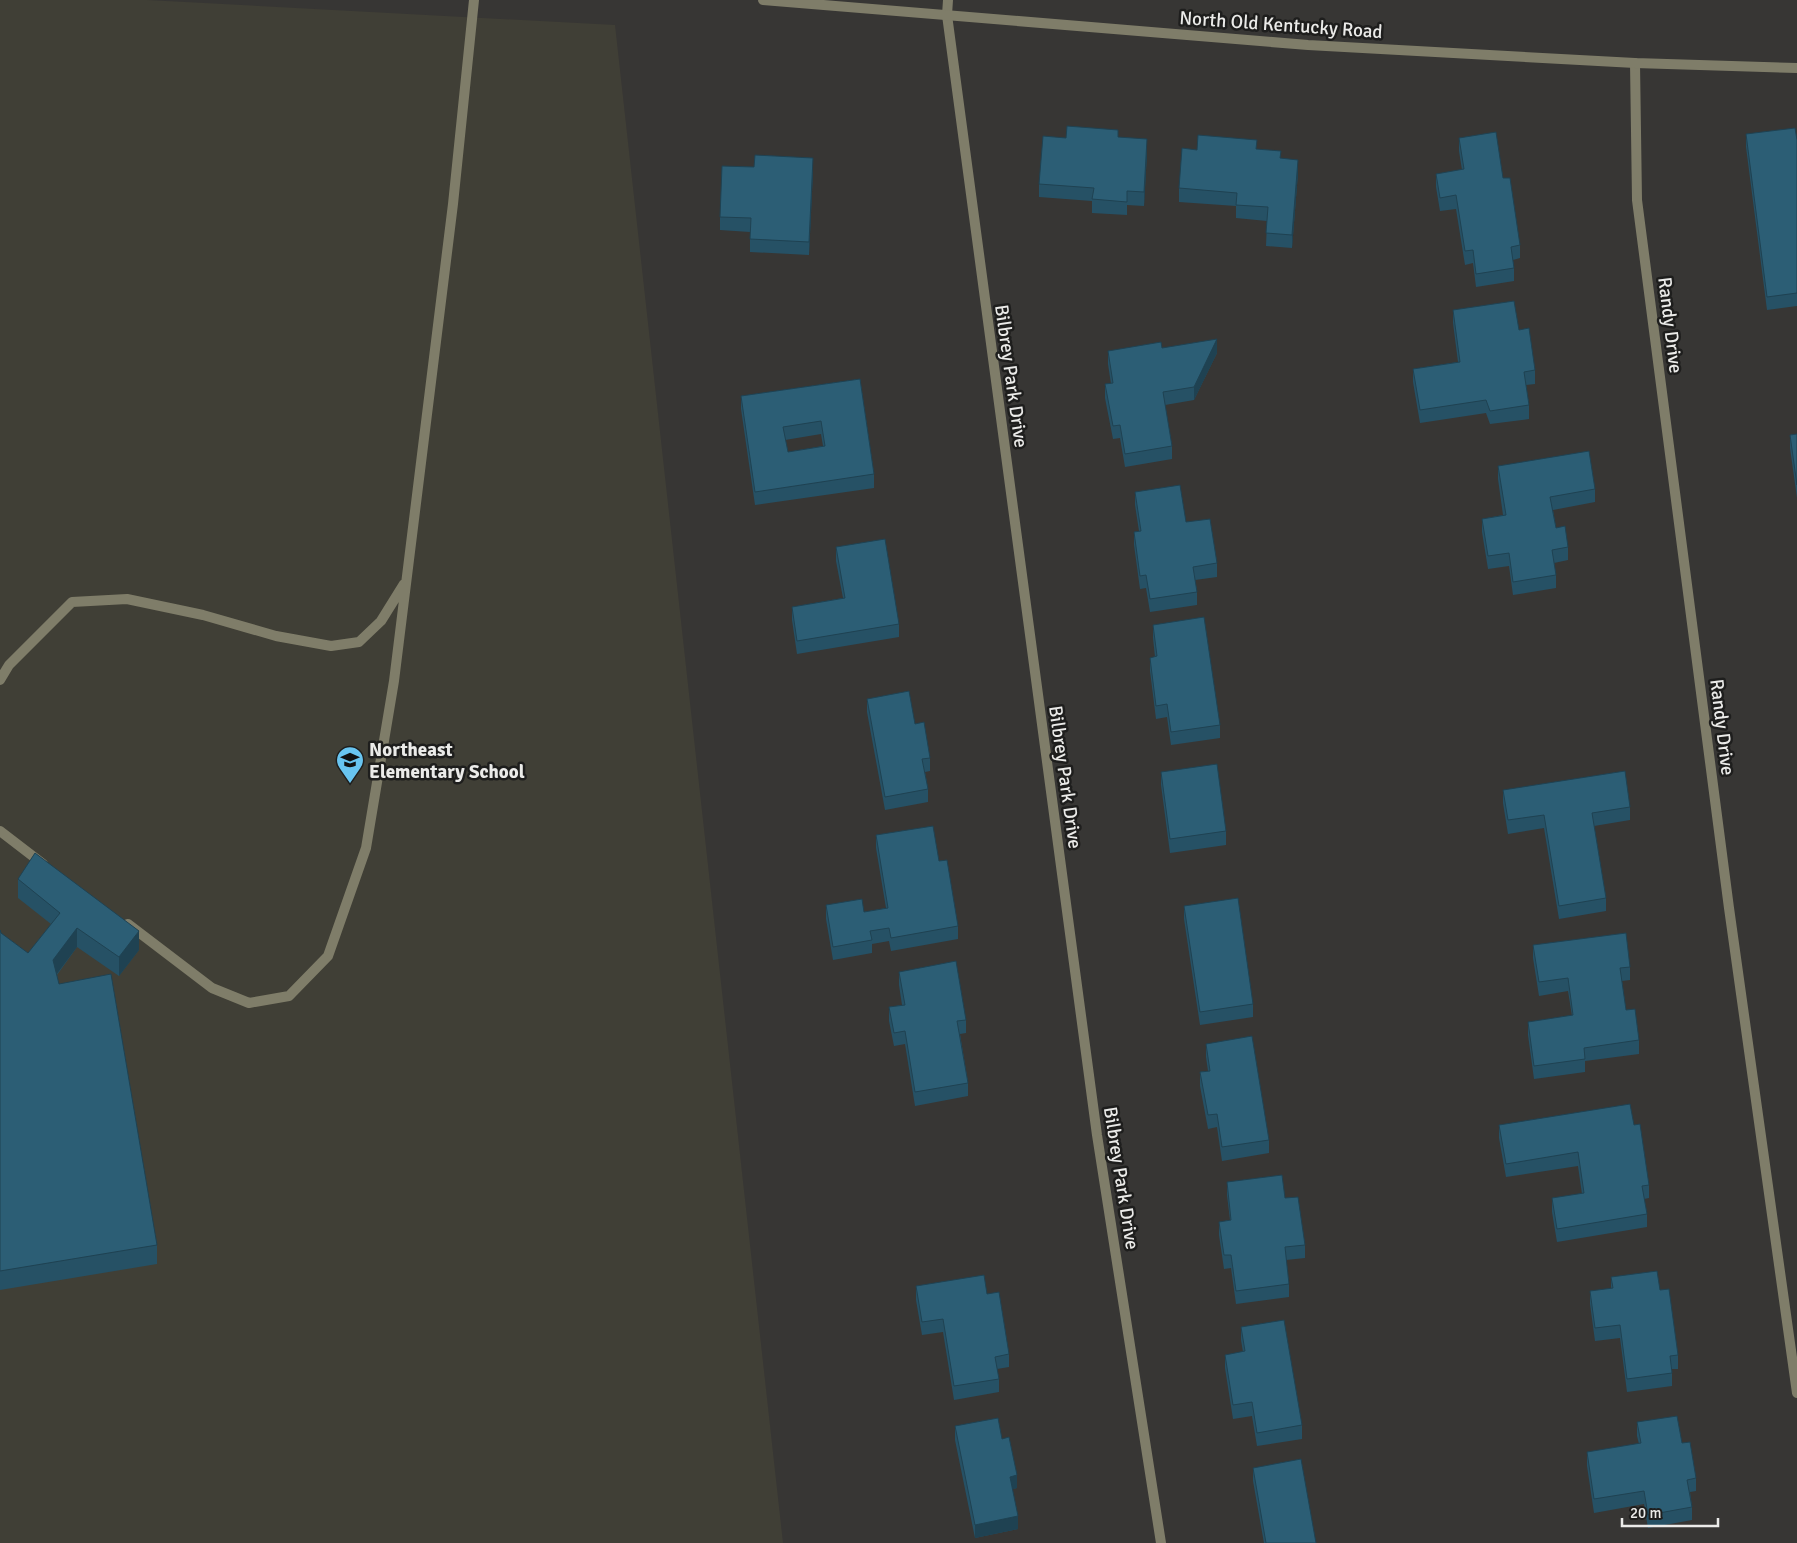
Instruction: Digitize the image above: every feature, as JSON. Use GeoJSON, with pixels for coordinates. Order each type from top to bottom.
{"type":"FeatureCollection","features":[{"type":"Feature","properties":{"kind":"street"},"geometry":{"type":"LineString","coordinates":[[120,918],[212,988],[249,1003],[289,996],[328,956],[366,848],[394,681],[452,204],[474,0]]}},
{"type":"Feature","properties":{"kind":"street","name":"North Old Kentucky Road"},"geometry":{"type":"LineString","coordinates":[[763,0],[1308,46],[1635,63],[1797,68]]}},
{"type":"Feature","properties":{"kind":"street","name":"Bilbrey Park Drive"},"geometry":{"type":"LineString","coordinates":[[948,0],[947,15],[1097,1135],[1161,1543]]}},
{"type":"Feature","properties":{"kind":"street","name":"Randy Drive"},"geometry":{"type":"LineString","coordinates":[[1635,63],[1637,200],[1729,908],[1797,1393]]}},
{"type":"Feature","properties":{"kind":"street"},"geometry":{"type":"LineString","coordinates":[[0,680],[9,665],[72,602],[127,599],[203,615],[276,636],[331,646],[359,642],[382,621],[407,580]]}},
{"type":"Feature","properties":{"kind":"street"},"geometry":{"type":"LineString","coordinates":[[0,831],[50,868]]}},
{"type":"Feature","properties":{"kind":"shaded area","name":"Northeast Elementary School"},"geometry":{"type":"Polygon","coordinates":[[[0,0],[147,0],[615,25],[783,1543],[0,1543],[0,0]]]}},
{"type":"Feature","properties":{"kind":"building"},"geometry":{"type":"Polygon","coordinates":[[[1067,126],[1118,130],[1118,137],[1147,139],[1144,192],[1127,191],[1127,202],[1092,199],[1094,188],[1039,184],[1043,136],[1066,138],[1067,126]]]}},
{"type":"Feature","properties":{"kind":"building"},"geometry":{"type":"Polygon","coordinates":[[[1795,128],[1797,140],[1797,293],[1767,297],[1746,134],[1795,128]]]}},
{"type":"Feature","properties":{"kind":"building"},"geometry":{"type":"Polygon","coordinates":[[[1496,132],[1503,178],[1510,178],[1520,245],[1511,247],[1514,268],[1476,274],[1473,250],[1465,251],[1456,195],[1440,198],[1436,174],[1464,169],[1459,138],[1496,132]]]}},
{"type":"Feature","properties":{"kind":"building"},"geometry":{"type":"Polygon","coordinates":[[[1198,135],[1257,140],[1256,149],[1281,151],[1280,158],[1298,160],[1292,235],[1266,233],[1268,207],[1236,205],[1237,193],[1179,188],[1182,148],[1197,150],[1198,135]]]}},
{"type":"Feature","properties":{"kind":"building"},"geometry":{"type":"Polygon","coordinates":[[[755,155],[813,158],[809,242],[750,239],[751,218],[720,217],[722,166],[754,167],[755,155]]]}},
{"type":"Feature","properties":{"kind":"building"},"geometry":{"type":"Polygon","coordinates":[[[1514,301],[1519,330],[1529,328],[1535,370],[1524,372],[1529,405],[1490,411],[1486,400],[1420,410],[1413,369],[1460,362],[1453,310],[1514,301]]]}},
{"type":"Feature","properties":{"kind":"building"},"geometry":{"type":"Polygon","coordinates":[[[1217,339],[1194,387],[1163,392],[1172,446],[1125,454],[1120,425],[1113,426],[1105,384],[1113,383],[1108,351],[1161,342],[1162,348],[1217,339]]]}},
{"type":"Feature","properties":{"kind":"building"},"geometry":{"type":"Polygon","coordinates":[[[860,379],[874,474],[755,492],[741,396],[860,379]],[[821,421],[783,427],[788,452],[825,446],[821,421]]]}},
{"type":"Feature","properties":{"kind":"building"},"geometry":{"type":"Polygon","coordinates":[[[1797,434],[1797,485],[1790,435],[1797,434]]]}},
{"type":"Feature","properties":{"kind":"building"},"geometry":{"type":"Polygon","coordinates":[[[1589,451],[1595,489],[1550,497],[1556,528],[1565,526],[1568,547],[1552,550],[1556,575],[1513,582],[1509,553],[1488,556],[1482,519],[1506,515],[1498,466],[1589,451]]]}},
{"type":"Feature","properties":{"kind":"building"},"geometry":{"type":"Polygon","coordinates":[[[1180,485],[1186,522],[1210,519],[1217,563],[1193,567],[1197,592],[1150,599],[1146,575],[1140,576],[1134,532],[1141,531],[1135,492],[1180,485]]]}},
{"type":"Feature","properties":{"kind":"building"},"geometry":{"type":"Polygon","coordinates":[[[885,539],[899,624],[797,641],[792,607],[845,598],[836,547],[885,539]]]}},
{"type":"Feature","properties":{"kind":"building"},"geometry":{"type":"Polygon","coordinates":[[[1204,617],[1220,725],[1171,732],[1167,704],[1156,706],[1150,658],[1157,656],[1153,625],[1204,617]]]}},
{"type":"Feature","properties":{"kind":"building"},"geometry":{"type":"Polygon","coordinates":[[[909,691],[915,724],[924,722],[930,758],[922,759],[928,789],[885,797],[867,699],[909,691]]]}},
{"type":"Feature","properties":{"kind":"building"},"geometry":{"type":"Polygon","coordinates":[[[1217,764],[1226,831],[1170,839],[1161,772],[1217,764]]]}},
{"type":"Feature","properties":{"kind":"building"},"geometry":{"type":"Polygon","coordinates":[[[1625,771],[1630,807],[1592,813],[1606,898],[1559,906],[1544,815],[1508,820],[1503,790],[1625,771]]]}},
{"type":"Feature","properties":{"kind":"building"},"geometry":{"type":"Polygon","coordinates":[[[933,826],[939,861],[947,860],[958,926],[891,938],[889,928],[870,931],[872,940],[833,947],[826,905],[862,899],[864,912],[888,908],[876,835],[933,826]]]}},
{"type":"Feature","properties":{"kind":"building"},"geometry":{"type":"Polygon","coordinates":[[[35,853],[139,931],[119,957],[77,928],[53,960],[59,984],[111,974],[157,1245],[0,1271],[0,930],[1,933],[28,953],[60,913],[18,879],[35,853]]]}},
{"type":"Feature","properties":{"kind":"building"},"geometry":{"type":"Polygon","coordinates":[[[1238,898],[1253,1004],[1200,1012],[1184,906],[1238,898]]]}},
{"type":"Feature","properties":{"kind":"building"},"geometry":{"type":"Polygon","coordinates":[[[1626,933],[1630,967],[1620,968],[1626,1010],[1635,1009],[1639,1040],[1584,1048],[1585,1059],[1534,1066],[1528,1022],[1573,1015],[1568,978],[1539,982],[1533,945],[1626,933]]]}},
{"type":"Feature","properties":{"kind":"building"},"geometry":{"type":"Polygon","coordinates":[[[956,961],[966,1020],[957,1021],[968,1083],[915,1092],[905,1031],[894,1033],[889,1007],[905,1005],[899,972],[956,961]]]}},
{"type":"Feature","properties":{"kind":"building"},"geometry":{"type":"Polygon","coordinates":[[[1252,1036],[1269,1140],[1222,1147],[1217,1114],[1208,1115],[1200,1072],[1210,1071],[1206,1044],[1252,1036]]]}},
{"type":"Feature","properties":{"kind":"building"},"geometry":{"type":"Polygon","coordinates":[[[1630,1104],[1634,1125],[1640,1124],[1649,1185],[1642,1186],[1647,1214],[1557,1229],[1552,1198],[1584,1193],[1578,1152],[1506,1164],[1499,1125],[1630,1104]]]}},
{"type":"Feature","properties":{"kind":"building"},"geometry":{"type":"Polygon","coordinates":[[[1282,1175],[1285,1198],[1298,1197],[1305,1245],[1285,1247],[1289,1284],[1236,1291],[1231,1255],[1224,1255],[1219,1222],[1231,1220],[1227,1182],[1282,1175]]]}},
{"type":"Feature","properties":{"kind":"building"},"geometry":{"type":"Polygon","coordinates":[[[1657,1271],[1660,1290],[1669,1289],[1678,1355],[1670,1356],[1672,1373],[1627,1379],[1620,1325],[1595,1328],[1590,1291],[1613,1288],[1611,1277],[1657,1271]]]}},
{"type":"Feature","properties":{"kind":"building"},"geometry":{"type":"Polygon","coordinates":[[[984,1275],[987,1294],[999,1292],[1009,1354],[995,1357],[999,1379],[954,1386],[943,1319],[922,1322],[916,1286],[984,1275]]]}},
{"type":"Feature","properties":{"kind":"building"},"geometry":{"type":"Polygon","coordinates":[[[1284,1320],[1302,1425],[1257,1433],[1252,1402],[1233,1405],[1225,1355],[1245,1351],[1241,1327],[1284,1320]]]}},
{"type":"Feature","properties":{"kind":"building"},"geometry":{"type":"Polygon","coordinates":[[[1677,1416],[1682,1443],[1690,1442],[1696,1478],[1687,1480],[1692,1507],[1648,1515],[1644,1491],[1594,1499],[1587,1452],[1641,1443],[1637,1422],[1677,1416]]]}},
{"type":"Feature","properties":{"kind":"building"},"geometry":{"type":"Polygon","coordinates":[[[998,1418],[1002,1439],[1009,1437],[1017,1475],[1010,1477],[1018,1516],[975,1525],[955,1426],[998,1418]]]}},
{"type":"Feature","properties":{"kind":"building"},"geometry":{"type":"Polygon","coordinates":[[[1301,1459],[1316,1543],[1266,1543],[1253,1468],[1301,1459]]]}},
{"type":"Feature","properties":{"kind":"place","name":"Northeast Elementary School"},"geometry":{"type":"Point","coordinates":[350,784]}}]}
